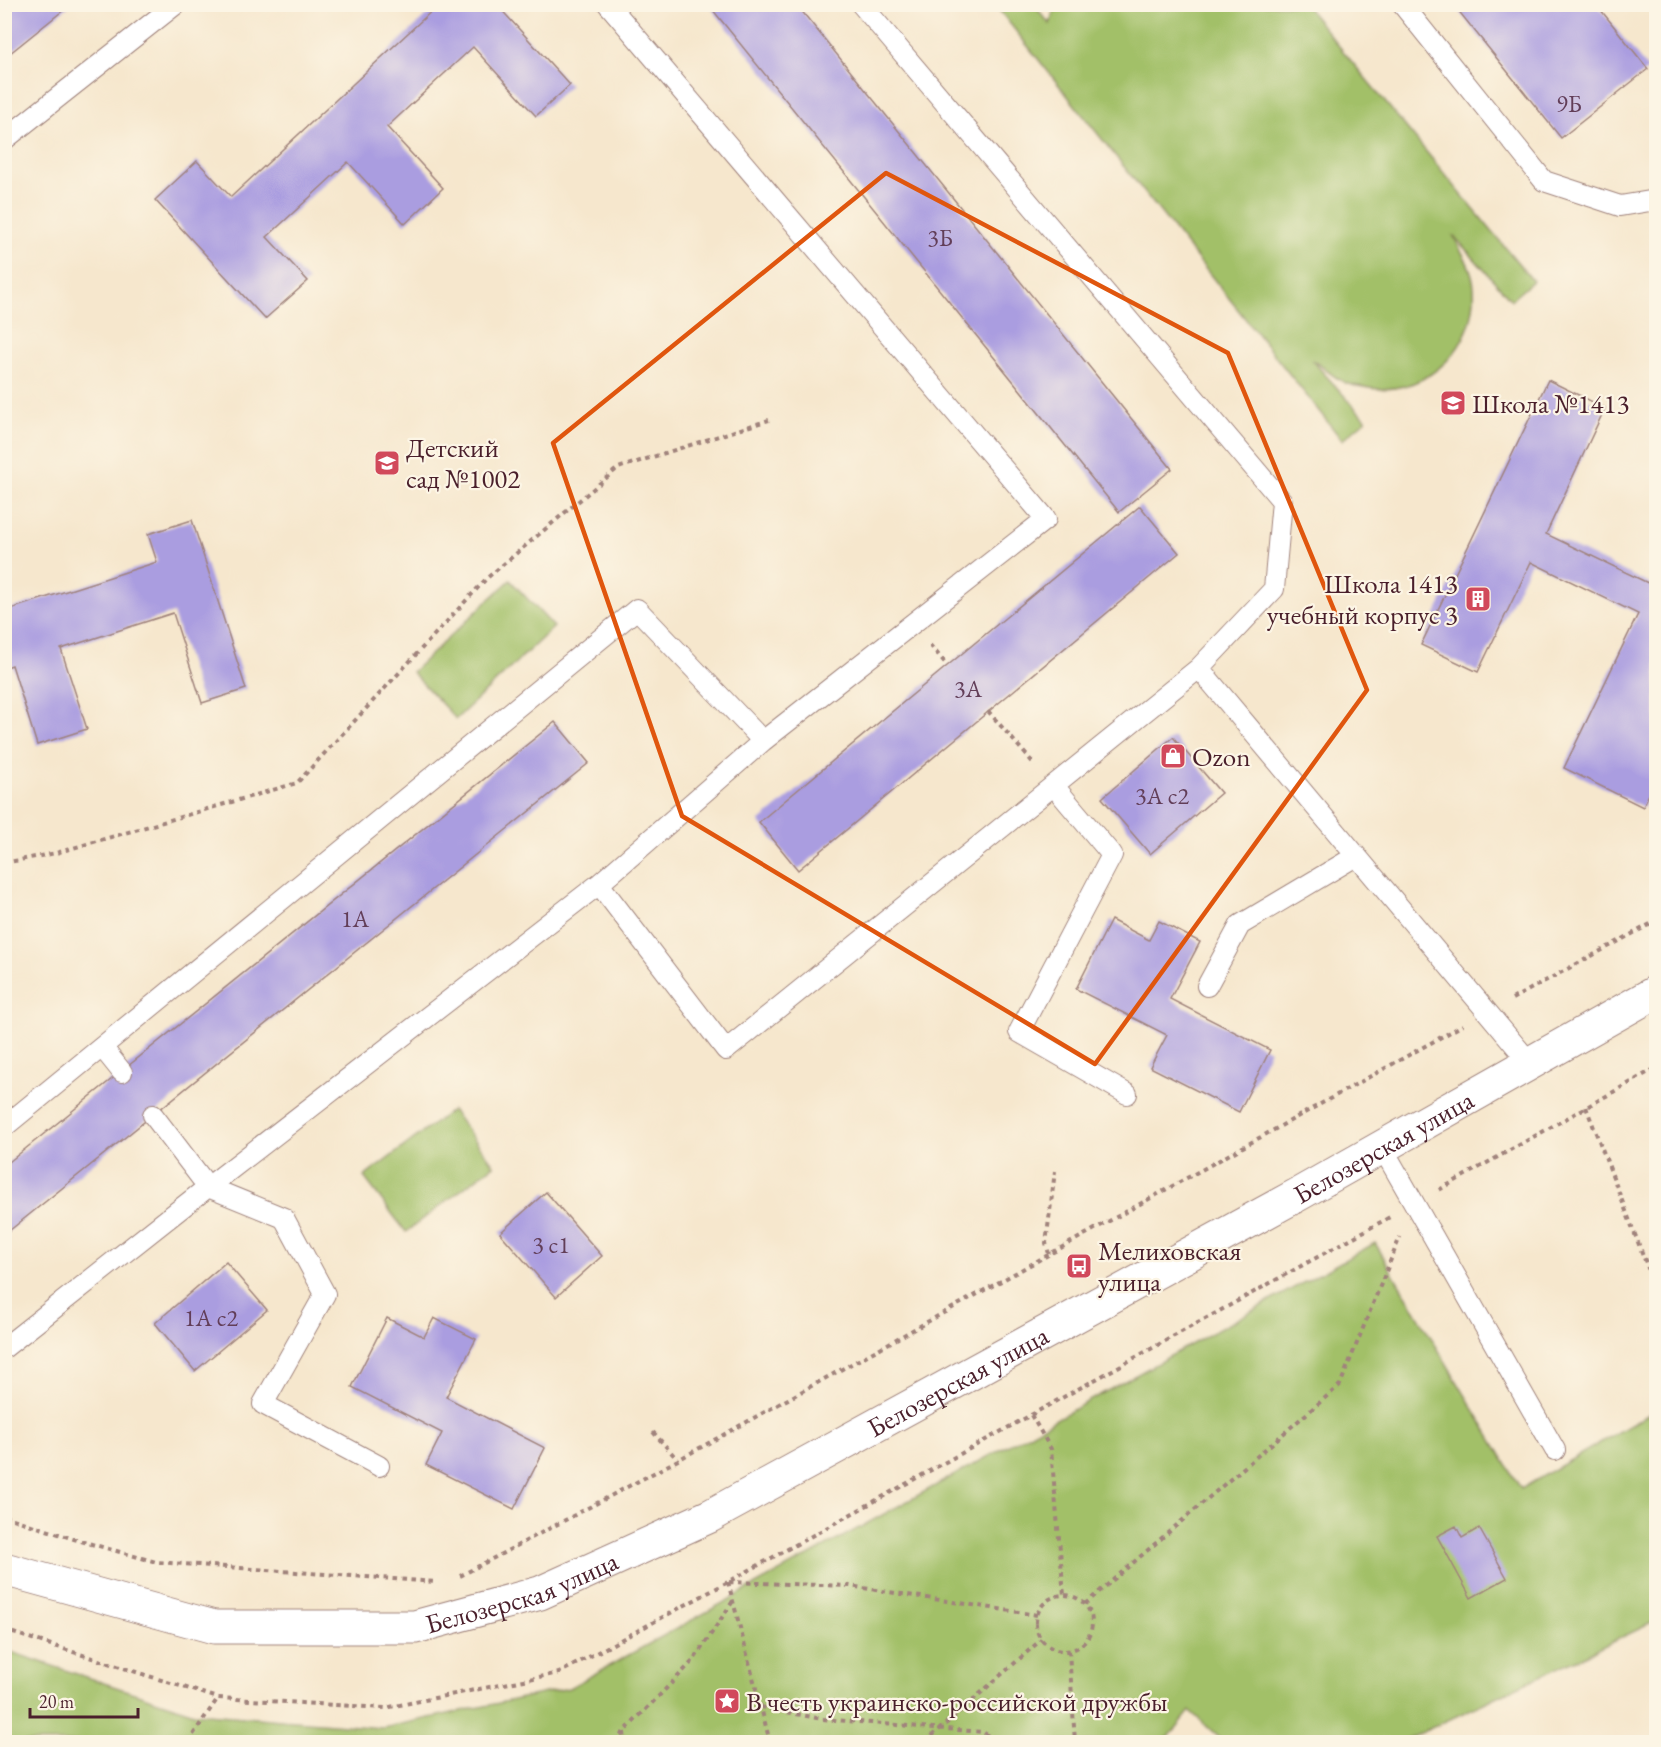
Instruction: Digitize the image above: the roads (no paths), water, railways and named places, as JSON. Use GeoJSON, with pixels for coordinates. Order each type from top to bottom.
{"type":"FeatureCollection","features":[{"type":"Feature","properties":{"kind":"street","name":"Белозерская улица"},"geometry":{"type":"LineString","coordinates":[[4,1569],[214,1627],[415,1627],[540,1593],[710,1516],[1656,994]]}},
{"type":"Feature","properties":{"kind":"lane"},"geometry":{"type":"LineString","coordinates":[[4,140],[176,4]]}},
{"type":"Feature","properties":{"kind":"lane"},"geometry":{"type":"LineString","coordinates":[[4,1348],[598,884],[763,741],[1046,519],[608,4]]}},
{"type":"Feature","properties":{"kind":"lane"},"geometry":{"type":"LineString","coordinates":[[598,884],[726,1050],[1199,668],[1274,589],[1281,501],[861,4]]}},
{"type":"Feature","properties":{"kind":"lane"},"geometry":{"type":"LineString","coordinates":[[1402,4],[1544,181],[1620,206],[1656,200]]}},
{"type":"Feature","properties":{"kind":"lane"},"geometry":{"type":"LineString","coordinates":[[4,1127],[637,609],[763,741]]}},
{"type":"Feature","properties":{"kind":"lane"},"geometry":{"type":"LineString","coordinates":[[1199,668],[1530,1064]]}},
{"type":"Feature","properties":{"kind":"lane"},"geometry":{"type":"LineString","coordinates":[[1054,786],[1112,855],[1019,1032],[1127,1094]]}},
{"type":"Feature","properties":{"kind":"lane"},"geometry":{"type":"LineString","coordinates":[[1207,986],[1240,925],[1356,856]]}},
{"type":"Feature","properties":{"kind":"lane"},"geometry":{"type":"LineString","coordinates":[[102,1047],[122,1072]]}},
{"type":"Feature","properties":{"kind":"lane"},"geometry":{"type":"LineString","coordinates":[[153,1115],[208,1187],[284,1218],[325,1294],[263,1404],[379,1466]]}},
{"type":"Feature","properties":{"kind":"lane"},"geometry":{"type":"LineString","coordinates":[[1382,1147],[1556,1450]]}},
{"type":"Feature","properties":{"kind":"place","name":"Школа №1413"},"geometry":{"type":"Point","coordinates":[1453,403]}},
{"type":"Feature","properties":{"kind":"place","name":"Детский сад №1002"},"geometry":{"type":"Point","coordinates":[387,463]}},
{"type":"Feature","properties":{"kind":"place","name":"Школа 1413 учебный корпус 3"},"geometry":{"type":"Point","coordinates":[1478,599]}},
{"type":"Feature","properties":{"kind":"place","name":"Ozon"},"geometry":{"type":"Point","coordinates":[1173,756]}},
{"type":"Feature","properties":{"kind":"place","name":"Мелиховская улица"},"geometry":{"type":"Point","coordinates":[1079,1266]}},
{"type":"Feature","properties":{"kind":"place","name":"В честь украинско-российской дружбы"},"geometry":{"type":"Point","coordinates":[727,1701]}}]}
